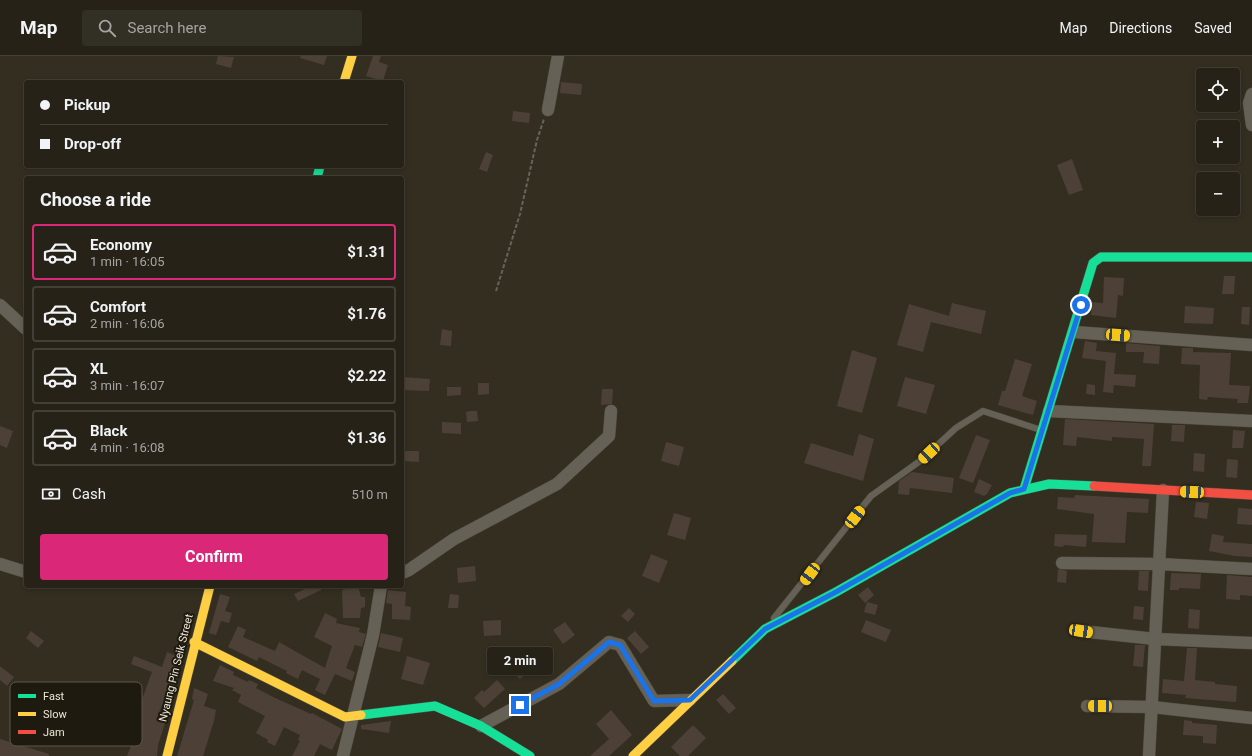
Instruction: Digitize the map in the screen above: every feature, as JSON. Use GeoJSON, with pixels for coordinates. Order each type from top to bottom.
{"type":"FeatureCollection","features":[{"type":"Feature","properties":{"kind":"street"},"geometry":{"type":"LineString","coordinates":[[345,80],[352,56]]}},
{"type":"Feature","properties":{"kind":"street"},"geometry":{"type":"LineString","coordinates":[[548,110],[558,56]]}},
{"type":"Feature","properties":{"kind":"street"},"geometry":{"type":"LineString","coordinates":[[1252,94],[1249,102],[1252,125]]}},
{"type":"Feature","properties":{"kind":"street"},"geometry":{"type":"LineString","coordinates":[[1024,489],[1074,332],[1093,263],[1101,257],[1252,257]]}},
{"type":"Feature","properties":{"kind":"street"},"geometry":{"type":"LineString","coordinates":[[0,305],[24,327]]}},
{"type":"Feature","properties":{"kind":"street"},"geometry":{"type":"LineString","coordinates":[[1074,332],[1252,345]]}},
{"type":"Feature","properties":{"kind":"street"},"geometry":{"type":"LineString","coordinates":[[404,572],[454,539],[557,484],[609,436],[611,411]]}},
{"type":"Feature","properties":{"kind":"street"},"geometry":{"type":"LineString","coordinates":[[1049,411],[1252,420]]}},
{"type":"Feature","properties":{"kind":"street"},"geometry":{"type":"LineString","coordinates":[[633,756],[765,629],[836,592],[1010,493],[1049,484],[1252,495]]}},
{"type":"Feature","properties":{"kind":"street"},"geometry":{"type":"LineString","coordinates":[[1150,756],[1163,490]]}},
{"type":"Feature","properties":{"kind":"street"},"geometry":{"type":"LineString","coordinates":[[1062,563],[1159,564],[1252,569]]}},
{"type":"Feature","properties":{"kind":"street"},"geometry":{"type":"LineString","coordinates":[[0,564],[24,571]]}},
{"type":"Feature","properties":{"kind":"street","name":"Nyaung Pin Seik Street"},"geometry":{"type":"LineString","coordinates":[[167,756],[194,642],[209,588]]}},
{"type":"Feature","properties":{"kind":"street"},"geometry":{"type":"LineString","coordinates":[[343,756],[373,635],[382,588]]}},
{"type":"Feature","properties":{"kind":"street"},"geometry":{"type":"LineString","coordinates":[[1081,631],[1155,639],[1252,643]]}},
{"type":"Feature","properties":{"kind":"street"},"geometry":{"type":"LineString","coordinates":[[194,642],[345,717],[435,706],[481,726],[530,756]]}},
{"type":"Feature","properties":{"kind":"street"},"geometry":{"type":"LineString","coordinates":[[481,726],[559,684],[609,642],[620,645],[654,701],[690,700]]}},
{"type":"Feature","properties":{"kind":"street"},"geometry":{"type":"LineString","coordinates":[[1086,706],[1152,707],[1252,718]]}},
{"type":"Feature","properties":{"kind":"lane"},"geometry":{"type":"LineString","coordinates":[[765,629],[871,496],[920,461],[956,428],[983,411],[1043,430]]}},
{"type":"Feature","properties":{"kind":"path"},"geometry":{"type":"LineString","coordinates":[[496,291],[520,214],[536,140],[548,110]]}},
{"type":"Feature","properties":{"kind":"building"},"geometry":{"type":"Polygon","coordinates":[[[218,56],[234,57],[231,68],[216,64],[218,56]]]}},
{"type":"Feature","properties":{"kind":"building"},"geometry":{"type":"Polygon","coordinates":[[[301,56],[327,56],[324,65],[300,58],[301,56]]]}},
{"type":"Feature","properties":{"kind":"building"},"geometry":{"type":"Polygon","coordinates":[[[373,56],[381,56],[379,62],[388,65],[383,80],[366,76],[373,56]]]}},
{"type":"Feature","properties":{"kind":"building"},"geometry":{"type":"Polygon","coordinates":[[[561,82],[582,84],[581,95],[560,93],[561,82]]]}},
{"type":"Feature","properties":{"kind":"building"},"geometry":{"type":"Polygon","coordinates":[[[513,111],[530,113],[529,123],[512,121],[513,111]]]}},
{"type":"Feature","properties":{"kind":"building"},"geometry":{"type":"Polygon","coordinates":[[[486,152],[493,155],[487,172],[479,169],[486,152]]]}},
{"type":"Feature","properties":{"kind":"building"},"geometry":{"type":"Polygon","coordinates":[[[1072,159],[1083,190],[1069,195],[1057,165],[1072,159]]]}},
{"type":"Feature","properties":{"kind":"building"},"geometry":{"type":"Polygon","coordinates":[[[1224,276],[1235,276],[1234,294],[1222,294],[1224,276]]]}},
{"type":"Feature","properties":{"kind":"building"},"geometry":{"type":"Polygon","coordinates":[[[1104,277],[1124,278],[1123,296],[1118,295],[1116,318],[1091,315],[1092,302],[1103,303],[1104,277]]]}},
{"type":"Feature","properties":{"kind":"building"},"geometry":{"type":"Polygon","coordinates":[[[952,303],[986,311],[981,334],[931,322],[923,352],[897,345],[909,304],[949,316],[952,303]]]}},
{"type":"Feature","properties":{"kind":"building"},"geometry":{"type":"Polygon","coordinates":[[[1185,306],[1214,308],[1213,324],[1184,323],[1185,306]]]}},
{"type":"Feature","properties":{"kind":"building"},"geometry":{"type":"Polygon","coordinates":[[[1242,307],[1250,307],[1249,325],[1241,324],[1242,307]]]}},
{"type":"Feature","properties":{"kind":"building"},"geometry":{"type":"Polygon","coordinates":[[[442,329],[452,331],[451,346],[440,345],[442,329]]]}},
{"type":"Feature","properties":{"kind":"building"},"geometry":{"type":"Polygon","coordinates":[[[1085,341],[1097,343],[1096,351],[1116,353],[1114,374],[1136,375],[1135,387],[1114,385],[1113,393],[1103,392],[1106,361],[1082,358],[1085,341]]]}},
{"type":"Feature","properties":{"kind":"building"},"geometry":{"type":"Polygon","coordinates":[[[1126,343],[1160,346],[1159,364],[1143,363],[1144,352],[1126,352],[1126,343]]]}},
{"type":"Feature","properties":{"kind":"building"},"geometry":{"type":"Polygon","coordinates":[[[1182,348],[1193,348],[1193,352],[1231,353],[1229,385],[1250,386],[1248,403],[1237,403],[1238,399],[1208,397],[1207,400],[1199,399],[1200,365],[1181,364],[1182,348]]]}},
{"type":"Feature","properties":{"kind":"building"},"geometry":{"type":"Polygon","coordinates":[[[852,350],[877,358],[862,413],[837,406],[852,350]]]}},
{"type":"Feature","properties":{"kind":"building"},"geometry":{"type":"Polygon","coordinates":[[[1015,359],[1032,364],[1022,396],[1037,401],[1033,415],[998,405],[1002,391],[1005,391],[1015,359]]]}},
{"type":"Feature","properties":{"kind":"building"},"geometry":{"type":"Polygon","coordinates":[[[404,377],[430,379],[429,391],[404,390],[404,377]]]}},
{"type":"Feature","properties":{"kind":"building"},"geometry":{"type":"Polygon","coordinates":[[[905,377],[935,385],[926,414],[897,406],[905,377]]]}},
{"type":"Feature","properties":{"kind":"building"},"geometry":{"type":"Polygon","coordinates":[[[478,383],[489,383],[489,394],[478,395],[478,383]]]}},
{"type":"Feature","properties":{"kind":"building"},"geometry":{"type":"Polygon","coordinates":[[[1087,384],[1095,385],[1095,395],[1086,394],[1087,384]]]}},
{"type":"Feature","properties":{"kind":"building"},"geometry":{"type":"Polygon","coordinates":[[[447,387],[461,387],[461,395],[447,396],[447,387]]]}},
{"type":"Feature","properties":{"kind":"building"},"geometry":{"type":"Polygon","coordinates":[[[602,389],[613,389],[612,404],[601,405],[602,389]]]}},
{"type":"Feature","properties":{"kind":"building"},"geometry":{"type":"Polygon","coordinates":[[[477,411],[478,421],[467,422],[466,412],[477,411]]]}},
{"type":"Feature","properties":{"kind":"building"},"geometry":{"type":"Polygon","coordinates":[[[1065,419],[1154,424],[1151,466],[1142,466],[1144,439],[1112,437],[1112,441],[1077,437],[1076,446],[1063,445],[1065,419]]]}},
{"type":"Feature","properties":{"kind":"building"},"geometry":{"type":"Polygon","coordinates":[[[442,422],[461,423],[461,434],[442,433],[442,422]]]}},
{"type":"Feature","properties":{"kind":"building"},"geometry":{"type":"Polygon","coordinates":[[[1172,425],[1185,425],[1184,442],[1171,441],[1172,425]]]}},
{"type":"Feature","properties":{"kind":"building"},"geometry":{"type":"Polygon","coordinates":[[[0,426],[13,431],[7,448],[0,445],[0,426]]]}},
{"type":"Feature","properties":{"kind":"building"},"geometry":{"type":"Polygon","coordinates":[[[1233,430],[1245,431],[1243,448],[1232,448],[1233,430]]]}},
{"type":"Feature","properties":{"kind":"building"},"geometry":{"type":"Polygon","coordinates":[[[859,434],[874,439],[863,481],[804,463],[811,443],[853,456],[859,434]]]}},
{"type":"Feature","properties":{"kind":"building"},"geometry":{"type":"Polygon","coordinates":[[[976,435],[990,440],[973,483],[959,478],[976,435]]]}},
{"type":"Feature","properties":{"kind":"building"},"geometry":{"type":"Polygon","coordinates":[[[666,442],[684,447],[679,466],[661,461],[666,442]]]}},
{"type":"Feature","properties":{"kind":"building"},"geometry":{"type":"Polygon","coordinates":[[[404,451],[419,451],[419,462],[404,461],[404,451]]]}},
{"type":"Feature","properties":{"kind":"building"},"geometry":{"type":"Polygon","coordinates":[[[1194,453],[1205,454],[1204,472],[1193,471],[1194,453]]]}},
{"type":"Feature","properties":{"kind":"building"},"geometry":{"type":"Polygon","coordinates":[[[1227,459],[1238,460],[1237,478],[1226,477],[1227,459]]]}},
{"type":"Feature","properties":{"kind":"building"},"geometry":{"type":"Polygon","coordinates":[[[912,472],[954,478],[952,493],[910,488],[909,495],[898,494],[899,481],[912,472]]]}},
{"type":"Feature","properties":{"kind":"building"},"geometry":{"type":"Polygon","coordinates":[[[979,479],[992,485],[987,494],[984,496],[974,492],[979,479]]]}},
{"type":"Feature","properties":{"kind":"building"},"geometry":{"type":"Polygon","coordinates":[[[1075,495],[1149,499],[1148,513],[1127,512],[1125,543],[1092,542],[1094,514],[1057,509],[1058,497],[1074,498],[1075,495]]]}},
{"type":"Feature","properties":{"kind":"building"},"geometry":{"type":"Polygon","coordinates":[[[1196,502],[1209,503],[1207,519],[1194,517],[1196,502]]]}},
{"type":"Feature","properties":{"kind":"building"},"geometry":{"type":"Polygon","coordinates":[[[1238,508],[1252,509],[1252,525],[1237,524],[1238,508]]]}},
{"type":"Feature","properties":{"kind":"building"},"geometry":{"type":"Polygon","coordinates":[[[674,513],[691,518],[685,540],[667,535],[674,513]]]}},
{"type":"Feature","properties":{"kind":"building"},"geometry":{"type":"Polygon","coordinates":[[[1055,534],[1087,535],[1086,547],[1064,545],[1063,547],[1054,546],[1055,534]]]}},
{"type":"Feature","properties":{"kind":"building"},"geometry":{"type":"Polygon","coordinates":[[[1212,534],[1224,536],[1223,542],[1252,544],[1252,557],[1234,556],[1209,551],[1212,534]]]}},
{"type":"Feature","properties":{"kind":"building"},"geometry":{"type":"Polygon","coordinates":[[[651,554],[668,561],[659,583],[642,576],[651,554]]]}},
{"type":"Feature","properties":{"kind":"building"},"geometry":{"type":"Polygon","coordinates":[[[475,566],[476,581],[458,583],[457,568],[475,566]]]}},
{"type":"Feature","properties":{"kind":"building"},"geometry":{"type":"Polygon","coordinates":[[[1058,569],[1067,571],[1066,583],[1057,582],[1058,569]]]}},
{"type":"Feature","properties":{"kind":"building"},"geometry":{"type":"Polygon","coordinates":[[[1139,571],[1149,571],[1148,591],[1138,590],[1139,571]]]}},
{"type":"Feature","properties":{"kind":"building"},"geometry":{"type":"Polygon","coordinates":[[[1171,573],[1201,574],[1200,589],[1179,588],[1179,590],[1170,590],[1171,573]]]}},
{"type":"Feature","properties":{"kind":"building"},"geometry":{"type":"Polygon","coordinates":[[[1227,575],[1252,577],[1252,596],[1240,595],[1240,600],[1226,599],[1227,575]]]}},
{"type":"Feature","properties":{"kind":"building"},"geometry":{"type":"Polygon","coordinates":[[[868,587],[874,595],[865,603],[858,595],[868,587]]]}},
{"type":"Feature","properties":{"kind":"building"},"geometry":{"type":"Polygon","coordinates":[[[308,588],[320,588],[321,590],[298,601],[294,594],[308,588]]]}},
{"type":"Feature","properties":{"kind":"building"},"geometry":{"type":"Polygon","coordinates":[[[359,588],[361,597],[365,597],[365,607],[361,608],[360,618],[343,618],[342,590],[359,588]]]}},
{"type":"Feature","properties":{"kind":"building"},"geometry":{"type":"Polygon","coordinates":[[[388,590],[406,592],[405,606],[411,607],[410,620],[392,619],[392,604],[386,603],[388,590]]]}},
{"type":"Feature","properties":{"kind":"building"},"geometry":{"type":"Polygon","coordinates":[[[220,594],[230,597],[225,611],[232,613],[229,623],[221,621],[216,635],[209,633],[220,594]]]}},
{"type":"Feature","properties":{"kind":"building"},"geometry":{"type":"Polygon","coordinates":[[[450,594],[459,595],[458,608],[448,608],[450,594]]]}},
{"type":"Feature","properties":{"kind":"building"},"geometry":{"type":"Polygon","coordinates":[[[867,602],[878,605],[875,615],[864,612],[867,602]]]}},
{"type":"Feature","properties":{"kind":"building"},"geometry":{"type":"Polygon","coordinates":[[[1134,606],[1144,607],[1143,620],[1133,619],[1134,606]]]}},
{"type":"Feature","properties":{"kind":"building"},"geometry":{"type":"Polygon","coordinates":[[[629,608],[635,614],[628,622],[621,616],[629,608]]]}},
{"type":"Feature","properties":{"kind":"building"},"geometry":{"type":"Polygon","coordinates":[[[1189,609],[1200,610],[1199,629],[1188,628],[1189,609]]]}},
{"type":"Feature","properties":{"kind":"building"},"geometry":{"type":"Polygon","coordinates":[[[325,613],[337,619],[336,623],[360,628],[359,632],[366,634],[362,647],[355,645],[346,668],[355,672],[352,681],[335,674],[325,695],[315,690],[320,679],[302,670],[298,679],[286,673],[287,671],[259,657],[257,661],[228,647],[238,626],[246,630],[243,637],[275,651],[279,642],[325,668],[332,646],[314,637],[325,613]]]}},
{"type":"Feature","properties":{"kind":"building"},"geometry":{"type":"Polygon","coordinates":[[[501,620],[501,635],[484,636],[483,621],[501,620]]]}},
{"type":"Feature","properties":{"kind":"building"},"geometry":{"type":"Polygon","coordinates":[[[866,620],[891,630],[886,642],[861,632],[866,620]]]}},
{"type":"Feature","properties":{"kind":"building"},"geometry":{"type":"Polygon","coordinates":[[[565,622],[575,635],[563,644],[553,630],[565,622]]]}},
{"type":"Feature","properties":{"kind":"building"},"geometry":{"type":"Polygon","coordinates":[[[31,631],[44,641],[38,648],[26,638],[31,631]]]}},
{"type":"Feature","properties":{"kind":"building"},"geometry":{"type":"Polygon","coordinates":[[[635,631],[649,647],[641,654],[627,638],[635,631]]]}},
{"type":"Feature","properties":{"kind":"building"},"geometry":{"type":"Polygon","coordinates":[[[381,633],[403,638],[400,652],[378,647],[381,633]]]}},
{"type":"Feature","properties":{"kind":"building"},"geometry":{"type":"Polygon","coordinates":[[[1135,645],[1145,645],[1143,667],[1133,666],[1135,645]]]}},
{"type":"Feature","properties":{"kind":"building"},"geometry":{"type":"Polygon","coordinates":[[[1187,648],[1197,648],[1195,680],[1237,686],[1236,702],[1185,698],[1186,695],[1162,693],[1163,679],[1184,681],[1187,648]]]}},
{"type":"Feature","properties":{"kind":"building"},"geometry":{"type":"Polygon","coordinates":[[[167,652],[181,658],[169,705],[163,703],[156,720],[165,723],[158,745],[157,756],[127,756],[131,746],[142,746],[142,699],[152,672],[131,664],[134,656],[162,667],[167,652]]]}},
{"type":"Feature","properties":{"kind":"building"},"geometry":{"type":"Polygon","coordinates":[[[533,652],[540,662],[520,679],[508,668],[514,660],[518,664],[533,652]]]}},
{"type":"Feature","properties":{"kind":"building"},"geometry":{"type":"Polygon","coordinates":[[[407,656],[430,663],[423,685],[401,679],[407,656]]]}},
{"type":"Feature","properties":{"kind":"building"},"geometry":{"type":"Polygon","coordinates":[[[220,665],[234,672],[233,675],[248,682],[249,680],[258,684],[256,688],[273,697],[311,714],[312,713],[342,729],[332,750],[320,744],[314,756],[292,756],[300,741],[298,740],[300,735],[284,727],[275,746],[267,742],[268,740],[256,733],[265,716],[238,702],[241,695],[232,690],[234,688],[213,681],[220,665]]]}},
{"type":"Feature","properties":{"kind":"building"},"geometry":{"type":"Polygon","coordinates":[[[0,666],[14,677],[7,686],[0,680],[0,666]]]}},
{"type":"Feature","properties":{"kind":"building"},"geometry":{"type":"Polygon","coordinates":[[[497,680],[505,689],[484,708],[474,698],[482,690],[484,692],[497,680]]]}},
{"type":"Feature","properties":{"kind":"building"},"geometry":{"type":"Polygon","coordinates":[[[194,688],[208,694],[204,706],[216,710],[214,721],[203,756],[177,756],[194,700],[192,699],[194,688]]]}},
{"type":"Feature","properties":{"kind":"building"},"geometry":{"type":"Polygon","coordinates":[[[723,694],[736,708],[729,714],[716,700],[723,694]]]}},
{"type":"Feature","properties":{"kind":"building"},"geometry":{"type":"Polygon","coordinates":[[[611,710],[632,735],[609,756],[590,756],[609,739],[596,724],[611,710]]]}},
{"type":"Feature","properties":{"kind":"building"},"geometry":{"type":"Polygon","coordinates":[[[1184,720],[1192,721],[1192,723],[1217,725],[1216,744],[1203,743],[1203,736],[1183,735],[1184,720]]]}},
{"type":"Feature","properties":{"kind":"building"},"geometry":{"type":"Polygon","coordinates":[[[391,721],[389,733],[361,729],[361,725],[391,721]]]}},
{"type":"Feature","properties":{"kind":"building"},"geometry":{"type":"Polygon","coordinates":[[[693,725],[706,738],[688,756],[680,756],[671,747],[693,725]]]}},
{"type":"Feature","properties":{"kind":"building"},"geometry":{"type":"Polygon","coordinates":[[[0,739],[10,742],[10,746],[23,746],[49,754],[49,756],[0,756],[0,739]]]}},
{"type":"Feature","properties":{"kind":"traffic: fast"},"geometry":{"type":"LineString","coordinates":[[318,176],[320,168]]}},
{"type":"Feature","properties":{"kind":"traffic: fast"},"geometry":{"type":"LineString","coordinates":[[1024,489],[1093,263],[1101,257],[1252,257]]}},
{"type":"Feature","properties":{"kind":"traffic: fast"},"geometry":{"type":"LineString","coordinates":[[732,661],[765,629],[836,592],[1010,493],[1049,484],[1094,486]]}},
{"type":"Feature","properties":{"kind":"traffic: fast"},"geometry":{"type":"LineString","coordinates":[[361,715],[435,706],[481,726],[530,756]]}},
{"type":"Feature","properties":{"kind":"traffic: slow"},"geometry":{"type":"LineString","coordinates":[[345,80],[352,56]]}},
{"type":"Feature","properties":{"kind":"traffic: slow"},"geometry":{"type":"LineString","coordinates":[[167,756],[209,588]]}},
{"type":"Feature","properties":{"kind":"traffic: slow"},"geometry":{"type":"LineString","coordinates":[[194,642],[345,717],[361,715]]}},
{"type":"Feature","properties":{"kind":"traffic: slow"},"geometry":{"type":"LineString","coordinates":[[633,756],[732,661]]}},
{"type":"Feature","properties":{"kind":"traffic: jam"},"geometry":{"type":"LineString","coordinates":[[1094,486],[1252,495]]}},
{"type":"Feature","properties":{"kind":"route"},"geometry":{"type":"LineString","coordinates":[[520,705],[559,684],[609,642],[620,645],[654,701],[690,700],[765,629],[836,592],[1010,493],[1024,489],[1074,332],[1081,305]]}}]}
